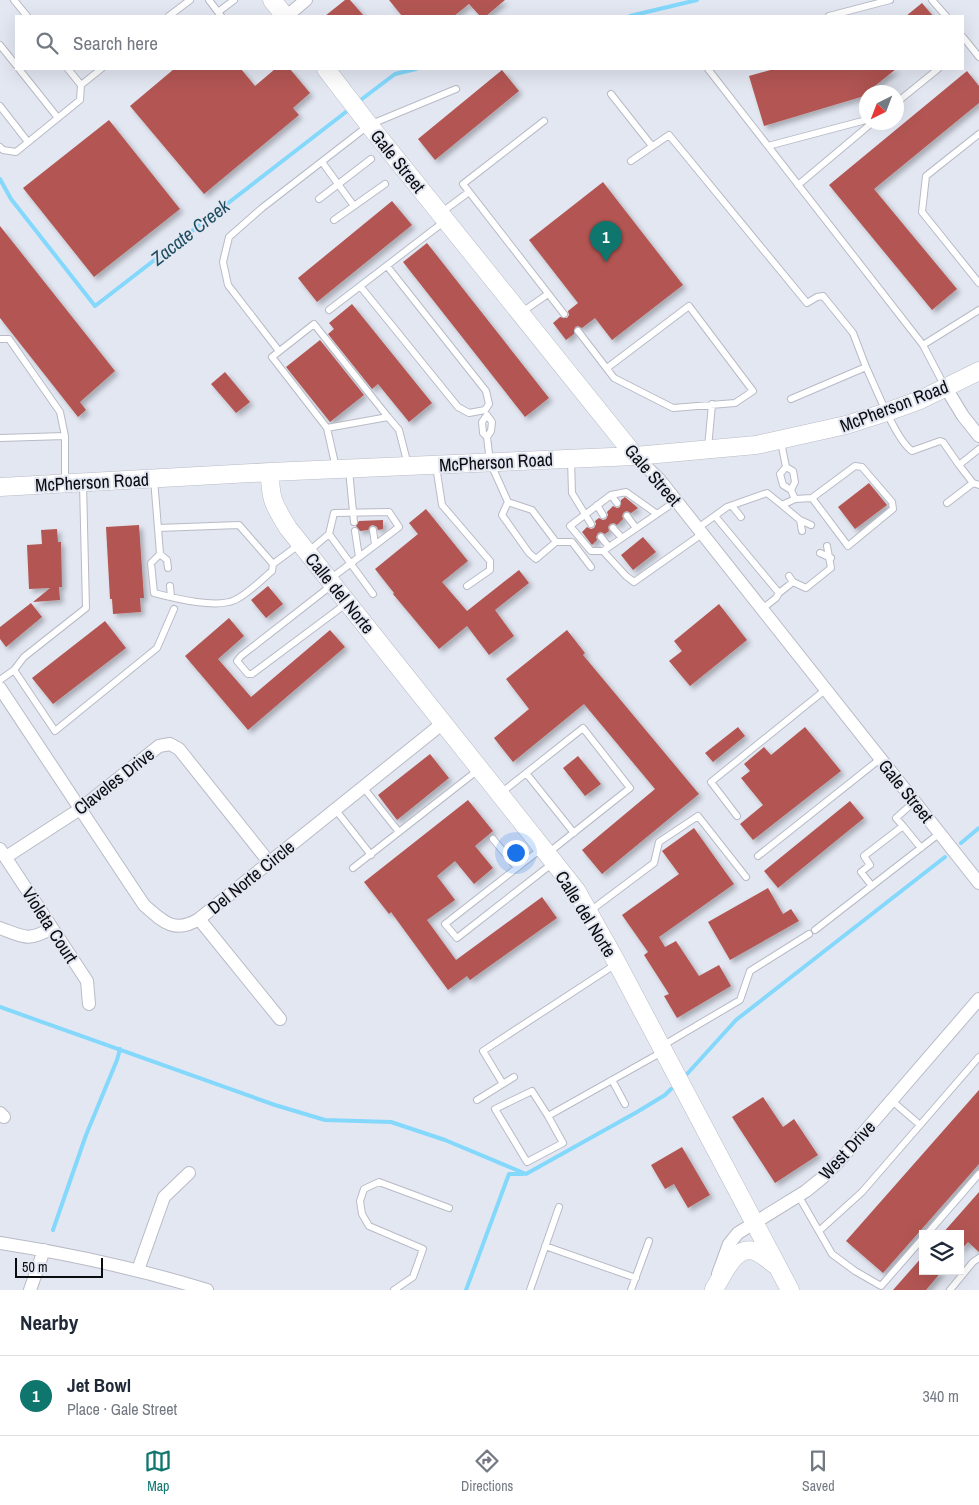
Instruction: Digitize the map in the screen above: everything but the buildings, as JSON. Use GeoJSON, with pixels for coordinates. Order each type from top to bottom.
{"type":"FeatureCollection","features":[{"type":"Feature","properties":{"kind":"street"},"geometry":{"type":"LineString","coordinates":[[272,0],[285,15]]}},
{"type":"Feature","properties":{"kind":"street"},"geometry":{"type":"LineString","coordinates":[[287,15],[306,0]]}},
{"type":"Feature","properties":{"kind":"street","name":"Gale Street"},"geometry":{"type":"LineString","coordinates":[[327,70],[635,456],[659,479],[979,883]]}},
{"type":"Feature","properties":{"kind":"street","name":"McPherson Road"},"geometry":{"type":"LineString","coordinates":[[0,487],[270,472],[635,456],[756,445],[846,425],[887,412],[920,400],[979,371]]}},
{"type":"Feature","properties":{"kind":"street"},"geometry":{"type":"LineString","coordinates":[[946,388],[963,416],[979,436]]}},
{"type":"Feature","properties":{"kind":"street","name":"Calle del Norte"},"geometry":{"type":"LineString","coordinates":[[270,472],[270,492],[275,507],[304,548],[576,890],[617,963],[790,1290]]}},
{"type":"Feature","properties":{"kind":"street"},"geometry":{"type":"LineString","coordinates":[[0,688],[80,809]]}},
{"type":"Feature","properties":{"kind":"street","name":"Del Norte Circle"},"geometry":{"type":"LineString","coordinates":[[80,809],[144,905],[156,915],[178,926],[188,926],[444,723]]}},
{"type":"Feature","properties":{"kind":"street","name":"Claveles Drive"},"geometry":{"type":"LineString","coordinates":[[3,853],[80,809],[158,746],[170,744],[179,749],[269,862]]}},
{"type":"Feature","properties":{"kind":"street","name":"Violeta Court"},"geometry":{"type":"LineString","coordinates":[[3,853],[87,981],[89,1004]]}},
{"type":"Feature","properties":{"kind":"street"},"geometry":{"type":"LineString","coordinates":[[199,919],[280,1019]]}},
{"type":"Feature","properties":{"kind":"street"},"geometry":{"type":"LineString","coordinates":[[0,928],[30,938],[39,936],[52,928]]}},
{"type":"Feature","properties":{"kind":"street","name":"West Drive"},"geometry":{"type":"LineString","coordinates":[[713,1290],[729,1244],[738,1234],[822,1178],[979,998]]}},
{"type":"Feature","properties":{"kind":"street"},"geometry":{"type":"LineString","coordinates":[[138,1270],[164,1197],[189,1173]]}},
{"type":"Feature","properties":{"kind":"street"},"geometry":{"type":"LineString","coordinates":[[0,1242],[138,1270],[207,1290]]}},
{"type":"Feature","properties":{"kind":"street"},"geometry":{"type":"LineString","coordinates":[[30,1290],[44,1250]]}},
{"type":"Feature","properties":{"kind":"street"},"geometry":{"type":"LineString","coordinates":[[713,1290],[733,1258],[742,1252],[754,1251],[778,1268]]}},
{"type":"Feature","properties":{"kind":"lane"},"geometry":{"type":"LineString","coordinates":[[14,0],[26,15]]}},
{"type":"Feature","properties":{"kind":"lane"},"geometry":{"type":"LineString","coordinates":[[170,15],[190,0]]}},
{"type":"Feature","properties":{"kind":"lane"},"geometry":{"type":"LineString","coordinates":[[209,0],[220,14],[234,0]]}},
{"type":"Feature","properties":{"kind":"lane"},"geometry":{"type":"LineString","coordinates":[[833,15],[890,0]]}},
{"type":"Feature","properties":{"kind":"lane"},"geometry":{"type":"LineString","coordinates":[[932,0],[945,15]]}},
{"type":"Feature","properties":{"kind":"lane"},"geometry":{"type":"LineString","coordinates":[[0,45],[15,64]]}},
{"type":"Feature","properties":{"kind":"lane"},"geometry":{"type":"LineString","coordinates":[[965,46],[979,57]]}},
{"type":"Feature","properties":{"kind":"lane"},"geometry":{"type":"LineString","coordinates":[[20,70],[58,118]]}},
{"type":"Feature","properties":{"kind":"lane"},"geometry":{"type":"LineString","coordinates":[[0,146],[3,150],[16,152],[80,100],[81,84],[69,70]]}},
{"type":"Feature","properties":{"kind":"lane"},"geometry":{"type":"LineString","coordinates":[[81,84],[100,70]]}},
{"type":"Feature","properties":{"kind":"lane"},"geometry":{"type":"LineString","coordinates":[[709,70],[923,345],[946,388]]}},
{"type":"Feature","properties":{"kind":"lane"},"geometry":{"type":"LineString","coordinates":[[904,97],[937,70]]}},
{"type":"Feature","properties":{"kind":"lane"},"geometry":{"type":"LineString","coordinates":[[279,351],[228,285],[223,262],[228,237],[322,162],[367,122],[456,89]]}},
{"type":"Feature","properties":{"kind":"lane"},"geometry":{"type":"LineString","coordinates":[[611,94],[652,146]]}},
{"type":"Feature","properties":{"kind":"lane"},"geometry":{"type":"LineString","coordinates":[[0,106],[28,142]]}},
{"type":"Feature","properties":{"kind":"lane"},"geometry":{"type":"LineString","coordinates":[[544,120],[463,184],[564,314]]}},
{"type":"Feature","properties":{"kind":"lane"},"geometry":{"type":"LineString","coordinates":[[768,146],[859,122]]}},
{"type":"Feature","properties":{"kind":"lane"},"geometry":{"type":"LineString","coordinates":[[798,185],[863,130]]}},
{"type":"Feature","properties":{"kind":"lane"},"geometry":{"type":"LineString","coordinates":[[979,134],[926,176],[922,212],[979,283]]}},
{"type":"Feature","properties":{"kind":"lane"},"geometry":{"type":"LineString","coordinates":[[632,161],[669,135],[807,303],[823,296],[830,303],[853,333],[887,412],[906,446],[912,451],[940,441],[943,442],[959,465],[976,484],[947,503]]}},
{"type":"Feature","properties":{"kind":"lane"},"geometry":{"type":"LineString","coordinates":[[319,199],[371,160]]}},
{"type":"Feature","properties":{"kind":"lane"},"geometry":{"type":"LineString","coordinates":[[322,162],[354,206]]}},
{"type":"Feature","properties":{"kind":"lane"},"geometry":{"type":"LineString","coordinates":[[334,220],[385,184]]}},
{"type":"Feature","properties":{"kind":"lane"},"geometry":{"type":"LineString","coordinates":[[329,310],[387,266],[469,192]]}},
{"type":"Feature","properties":{"kind":"lane"},"geometry":{"type":"LineString","coordinates":[[387,266],[486,391],[489,404],[486,413]]}},
{"type":"Feature","properties":{"kind":"lane"},"geometry":{"type":"LineString","coordinates":[[360,286],[458,407],[469,412],[486,413]]}},
{"type":"Feature","properties":{"kind":"lane"},"geometry":{"type":"LineString","coordinates":[[520,314],[548,294]]}},
{"type":"Feature","properties":{"kind":"lane"},"geometry":{"type":"LineString","coordinates":[[578,331],[614,378],[673,408],[735,403],[753,391],[689,306],[607,368]]}},
{"type":"Feature","properties":{"kind":"lane"},"geometry":{"type":"LineString","coordinates":[[923,345],[979,310]]}},
{"type":"Feature","properties":{"kind":"lane"},"geometry":{"type":"LineString","coordinates":[[354,522],[343,469],[327,428],[272,357],[314,324],[399,430],[408,466]]}},
{"type":"Feature","properties":{"kind":"lane"},"geometry":{"type":"LineString","coordinates":[[0,340],[9,339],[60,412],[65,436],[65,483]]}},
{"type":"Feature","properties":{"kind":"lane"},"geometry":{"type":"LineString","coordinates":[[791,398],[866,367]]}},
{"type":"Feature","properties":{"kind":"lane"},"geometry":{"type":"LineString","coordinates":[[708,450],[712,404]]}},
{"type":"Feature","properties":{"kind":"lane"},"geometry":{"type":"LineString","coordinates":[[486,413],[492,422],[491,431],[487,437],[490,462],[508,502],[532,510],[556,542]]}},
{"type":"Feature","properties":{"kind":"lane"},"geometry":{"type":"LineString","coordinates":[[327,428],[388,417]]}},
{"type":"Feature","properties":{"kind":"lane"},"geometry":{"type":"LineString","coordinates":[[0,438],[65,436]]}},
{"type":"Feature","properties":{"kind":"lane"},"geometry":{"type":"LineString","coordinates":[[780,441],[786,467],[793,471],[796,482],[791,490]]}},
{"type":"Feature","properties":{"kind":"lane"},"geometry":{"type":"LineString","coordinates":[[959,465],[979,449]]}},
{"type":"Feature","properties":{"kind":"lane"},"geometry":{"type":"LineString","coordinates":[[571,459],[572,493],[591,524]]}},
{"type":"Feature","properties":{"kind":"lane"},"geometry":{"type":"LineString","coordinates":[[436,465],[442,505],[490,561],[490,570],[467,586]]}},
{"type":"Feature","properties":{"kind":"lane"},"geometry":{"type":"LineString","coordinates":[[782,505],[796,498],[812,498],[855,466],[862,467],[892,502],[893,509],[848,546],[812,498]]}},
{"type":"Feature","properties":{"kind":"lane"},"geometry":{"type":"LineString","coordinates":[[786,467],[780,474],[783,485],[791,490],[796,498]]}},
{"type":"Feature","properties":{"kind":"lane"},"geometry":{"type":"LineString","coordinates":[[154,479],[160,554],[167,560],[168,568]]}},
{"type":"Feature","properties":{"kind":"lane"},"geometry":{"type":"LineString","coordinates":[[0,680],[14,670],[24,657],[86,608],[83,482]]}},
{"type":"Feature","properties":{"kind":"lane"},"geometry":{"type":"LineString","coordinates":[[657,514],[626,492],[611,495],[570,526],[591,551],[606,548],[622,538],[676,501]]}},
{"type":"Feature","properties":{"kind":"lane"},"geometry":{"type":"LineString","coordinates":[[601,538],[626,576],[634,582],[700,531],[715,516],[732,506],[767,493],[800,520],[811,526]]}},
{"type":"Feature","properties":{"kind":"lane"},"geometry":{"type":"LineString","coordinates":[[611,495],[617,503]]}},
{"type":"Feature","properties":{"kind":"lane"},"geometry":{"type":"LineString","coordinates":[[508,502],[502,515],[529,553],[536,558],[556,542],[572,542],[590,567]]}},
{"type":"Feature","properties":{"kind":"lane"},"geometry":{"type":"LineString","coordinates":[[597,505],[603,515]]}},
{"type":"Feature","properties":{"kind":"lane"},"geometry":{"type":"LineString","coordinates":[[732,506],[741,517]]}},
{"type":"Feature","properties":{"kind":"lane"},"geometry":{"type":"LineString","coordinates":[[273,564],[329,534],[334,513],[389,512],[399,527],[350,563],[331,582],[241,656],[237,661],[248,674],[252,674],[348,602]]}},
{"type":"Feature","properties":{"kind":"lane"},"geometry":{"type":"LineString","coordinates":[[371,513],[372,520]]}},
{"type":"Feature","properties":{"kind":"lane"},"geometry":{"type":"LineString","coordinates":[[628,516],[636,528]]}},
{"type":"Feature","properties":{"kind":"lane"},"geometry":{"type":"LineString","coordinates":[[715,516],[779,592]]}},
{"type":"Feature","properties":{"kind":"lane"},"geometry":{"type":"LineString","coordinates":[[800,520],[802,532]]}},
{"type":"Feature","properties":{"kind":"lane"},"geometry":{"type":"LineString","coordinates":[[158,528],[239,525],[273,564],[272,572],[234,601],[220,603],[194,602],[154,593],[151,563],[160,554]]}},
{"type":"Feature","properties":{"kind":"lane"},"geometry":{"type":"LineString","coordinates":[[613,528],[622,538]]}},
{"type":"Feature","properties":{"kind":"lane"},"geometry":{"type":"LineString","coordinates":[[373,530],[375,545]]}},
{"type":"Feature","properties":{"kind":"lane"},"geometry":{"type":"LineString","coordinates":[[355,531],[359,557]]}},
{"type":"Feature","properties":{"kind":"lane"},"geometry":{"type":"LineString","coordinates":[[329,534],[373,594]]}},
{"type":"Feature","properties":{"kind":"lane"},"geometry":{"type":"LineString","coordinates":[[761,609],[776,598],[791,579],[806,588],[831,568],[831,558],[827,546]]}},
{"type":"Feature","properties":{"kind":"lane"},"geometry":{"type":"LineString","coordinates":[[820,553],[831,558]]}},
{"type":"Feature","properties":{"kind":"lane"},"geometry":{"type":"LineString","coordinates":[[170,586],[171,597]]}},
{"type":"Feature","properties":{"kind":"lane"},"geometry":{"type":"LineString","coordinates":[[14,670],[55,730],[157,648],[174,609]]}},
{"type":"Feature","properties":{"kind":"lane"},"geometry":{"type":"LineString","coordinates":[[737,816],[711,782],[825,690]]}},
{"type":"Feature","properties":{"kind":"lane"},"geometry":{"type":"LineString","coordinates":[[500,794],[583,728],[630,788],[548,855],[457,938],[445,924],[516,868],[548,855]]}},
{"type":"Feature","properties":{"kind":"lane"},"geometry":{"type":"LineString","coordinates":[[758,856],[880,759]]}},
{"type":"Feature","properties":{"kind":"lane"},"geometry":{"type":"LineString","coordinates":[[353,868],[480,768]]}},
{"type":"Feature","properties":{"kind":"lane"},"geometry":{"type":"LineString","coordinates":[[526,774],[574,833]]}},
{"type":"Feature","properties":{"kind":"lane"},"geometry":{"type":"LineString","coordinates":[[363,787],[399,832]]}},
{"type":"Feature","properties":{"kind":"lane"},"geometry":{"type":"LineString","coordinates":[[914,802],[896,818],[921,848]]}},
{"type":"Feature","properties":{"kind":"lane"},"geometry":{"type":"LineString","coordinates":[[335,809],[371,854]]}},
{"type":"Feature","properties":{"kind":"lane"},"geometry":{"type":"LineString","coordinates":[[589,912],[654,863],[658,842],[698,816],[746,877]]}},
{"type":"Feature","properties":{"kind":"lane"},"geometry":{"type":"LineString","coordinates":[[872,886],[861,872],[870,865],[864,856],[903,826]]}},
{"type":"Feature","properties":{"kind":"lane"},"geometry":{"type":"LineString","coordinates":[[548,1116],[612,1080],[740,1000],[750,971],[812,932],[940,833]]}},
{"type":"Feature","properties":{"kind":"lane"},"geometry":{"type":"LineString","coordinates":[[493,839],[516,868]]}},
{"type":"Feature","properties":{"kind":"lane"},"geometry":{"type":"LineString","coordinates":[[503,1084],[484,1052],[617,963]]}},
{"type":"Feature","properties":{"kind":"lane"},"geometry":{"type":"LineString","coordinates":[[819,1231],[862,1192],[979,1057]]}},
{"type":"Feature","properties":{"kind":"lane"},"geometry":{"type":"LineString","coordinates":[[477,1100],[514,1077]]}},
{"type":"Feature","properties":{"kind":"lane"},"geometry":{"type":"LineString","coordinates":[[612,1080],[624,1104]]}},
{"type":"Feature","properties":{"kind":"lane"},"geometry":{"type":"LineString","coordinates":[[532,1091],[548,1116],[563,1143],[527,1162],[494,1110],[532,1091]]}},
{"type":"Feature","properties":{"kind":"lane"},"geometry":{"type":"LineString","coordinates":[[891,1100],[920,1125]]}},
{"type":"Feature","properties":{"kind":"lane"},"geometry":{"type":"LineString","coordinates":[[930,1230],[979,1174]]}},
{"type":"Feature","properties":{"kind":"lane"},"geometry":{"type":"LineString","coordinates":[[394,1290],[413,1277],[423,1250],[369,1226],[362,1214],[360,1201],[364,1190],[379,1182],[450,1208]]}},
{"type":"Feature","properties":{"kind":"lane"},"geometry":{"type":"LineString","coordinates":[[798,1195],[832,1254],[855,1271],[881,1286],[919,1243]]}},
{"type":"Feature","properties":{"kind":"lane"},"geometry":{"type":"LineString","coordinates":[[530,1290],[559,1207]]}},
{"type":"Feature","properties":{"kind":"lane"},"geometry":{"type":"LineString","coordinates":[[632,1290],[649,1241]]}},
{"type":"Feature","properties":{"kind":"lane"},"geometry":{"type":"LineString","coordinates":[[545,1246],[636,1278]]}},
{"type":"Feature","properties":{"kind":"lane"},"geometry":{"type":"LineString","coordinates":[[950,1290],[973,1262],[979,1258]]}},
{"type":"Feature","properties":{"kind":"waterway","name":"Zacate Creek"},"geometry":{"type":"LineString","coordinates":[[634,15],[697,0]]}},
{"type":"Feature","properties":{"kind":"waterway","name":"Zacate Creek"},"geometry":{"type":"LineString","coordinates":[[358,102],[395,74],[412,70]]}},
{"type":"Feature","properties":{"kind":"waterway","name":"Zacate Creek"},"geometry":{"type":"LineString","coordinates":[[0,179],[11,199],[95,306],[351,108]]}},
{"type":"Feature","properties":{"kind":"waterway"},"geometry":{"type":"LineString","coordinates":[[961,843],[979,828]]}},
{"type":"Feature","properties":{"kind":"waterway"},"geometry":{"type":"LineString","coordinates":[[687,1074],[736,1020],[945,857]]}},
{"type":"Feature","properties":{"kind":"waterway"},"geometry":{"type":"LineString","coordinates":[[0,1007],[275,1105],[325,1120],[391,1122],[445,1140],[526,1174],[637,1112],[665,1095],[671,1089]]}},
{"type":"Feature","properties":{"kind":"waterway"},"geometry":{"type":"LineString","coordinates":[[53,1230],[86,1135],[120,1049]]}},
{"type":"Feature","properties":{"kind":"waterway"},"geometry":{"type":"LineString","coordinates":[[466,1290],[509,1174],[523,1174]]}},
{"type":"Feature","properties":{"kind":"place","name":"Jet Bowl"},"geometry":{"type":"Point","coordinates":[606,262]}}]}
